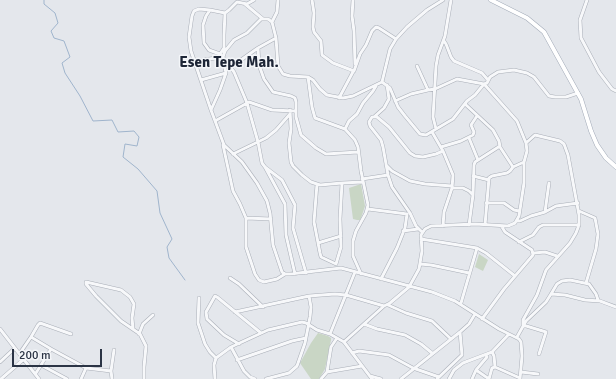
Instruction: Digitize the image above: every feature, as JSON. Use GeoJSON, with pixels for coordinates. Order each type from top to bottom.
{"type":"FeatureCollection","features":[{"type":"Feature","properties":{"kind":"main road"},"geometry":{"type":"LineString","coordinates":[[491,0],[527,18],[544,32],[584,105],[591,131],[597,145],[606,158],[616,167]]}},
{"type":"Feature","properties":{"kind":"street"},"geometry":{"type":"LineString","coordinates":[[245,4],[251,3],[254,0]]}},
{"type":"Feature","properties":{"kind":"street"},"geometry":{"type":"LineString","coordinates":[[278,0],[277,12],[272,22],[276,38],[278,66],[281,72],[286,76],[308,77],[313,80],[324,93],[332,97],[339,98],[353,96],[382,82],[390,49],[396,39],[407,27],[427,10],[443,0]]}},
{"type":"Feature","properties":{"kind":"street"},"geometry":{"type":"LineString","coordinates":[[312,0],[314,13],[313,27],[314,32],[321,40],[322,55],[333,63],[354,71]]}},
{"type":"Feature","properties":{"kind":"street"},"geometry":{"type":"LineString","coordinates":[[353,0],[352,16],[355,58],[354,71]]}},
{"type":"Feature","properties":{"kind":"street"},"geometry":{"type":"LineString","coordinates":[[436,129],[433,117],[436,60],[444,41],[450,0]]}},
{"type":"Feature","properties":{"kind":"street"},"geometry":{"type":"LineString","coordinates":[[586,0],[580,20],[581,38],[599,72],[612,89],[616,91]]}},
{"type":"Feature","properties":{"kind":"street"},"geometry":{"type":"LineString","coordinates":[[272,22],[268,19],[263,19],[245,4],[238,1],[225,13],[196,9],[192,13],[188,37],[210,110],[222,142],[233,191],[246,218],[246,247],[255,274],[259,280],[264,282],[277,279],[285,274],[306,273],[336,268],[347,269],[432,292],[461,303],[499,329],[517,337],[521,342],[522,356],[520,378],[495,367]]}},
{"type":"Feature","properties":{"kind":"street"},"geometry":{"type":"LineString","coordinates":[[210,10],[203,25],[204,43],[208,50],[222,56],[231,67],[247,103],[258,142],[262,163],[285,204],[286,235],[295,274]]}},
{"type":"Feature","properties":{"kind":"street"},"geometry":{"type":"LineString","coordinates":[[210,110],[220,90],[226,73],[222,56],[224,48],[225,13]]}},
{"type":"Feature","properties":{"kind":"street"},"geometry":{"type":"LineString","coordinates":[[195,62],[222,56],[234,40],[247,33],[263,19]]}},
{"type":"Feature","properties":{"kind":"street"},"geometry":{"type":"LineString","coordinates":[[339,98],[354,71],[360,54],[366,45],[373,28],[379,28],[396,39]]}},
{"type":"Feature","properties":{"kind":"street"},"geometry":{"type":"LineString","coordinates":[[231,67],[258,48],[276,38]]}},
{"type":"Feature","properties":{"kind":"street"},"geometry":{"type":"LineString","coordinates":[[444,41],[454,61],[482,73],[488,80]]}},
{"type":"Feature","properties":{"kind":"street"},"geometry":{"type":"LineString","coordinates":[[258,48],[259,65],[264,79],[273,92],[295,98],[296,117],[301,135],[316,148],[326,154],[358,152]]}},
{"type":"Feature","properties":{"kind":"street"},"geometry":{"type":"LineString","coordinates":[[417,66],[428,90]]}},
{"type":"Feature","properties":{"kind":"street"},"geometry":{"type":"LineString","coordinates":[[382,82],[390,88],[398,107],[420,134],[426,135],[453,119],[465,104],[484,84],[487,83],[493,74],[498,72],[514,70],[527,73],[534,77],[549,96],[566,97],[578,93]]}},
{"type":"Feature","properties":{"kind":"street"},"geometry":{"type":"LineString","coordinates":[[201,80],[226,73]]}},
{"type":"Feature","properties":{"kind":"street"},"geometry":{"type":"LineString","coordinates":[[308,77],[312,107],[316,118],[345,129],[355,140],[358,147],[363,181],[368,201],[368,209],[356,231],[353,241],[353,256],[361,274]]}},
{"type":"Feature","properties":{"kind":"street"},"geometry":{"type":"LineString","coordinates":[[395,101],[411,94],[435,89],[457,79],[484,84],[516,118],[526,143],[527,151],[524,162],[524,183],[517,221]]}},
{"type":"Feature","properties":{"kind":"street"},"geometry":{"type":"LineString","coordinates":[[387,85],[386,88],[390,94],[389,99],[384,108],[370,119],[369,124],[381,140],[388,175],[395,192],[418,229],[422,232]]}},
{"type":"Feature","properties":{"kind":"street"},"geometry":{"type":"LineString","coordinates":[[345,129],[350,120],[357,114],[363,103],[373,92],[376,86]]}},
{"type":"Feature","properties":{"kind":"street"},"geometry":{"type":"LineString","coordinates":[[214,121],[247,103],[254,103],[272,110],[296,112]]}},
{"type":"Feature","properties":{"kind":"street"},"geometry":{"type":"LineString","coordinates":[[465,104],[493,130],[500,146],[513,167]]}},
{"type":"Feature","properties":{"kind":"street"},"geometry":{"type":"LineString","coordinates":[[233,154],[258,142],[276,130],[290,112]]}},
{"type":"Feature","properties":{"kind":"street"},"geometry":{"type":"LineString","coordinates":[[290,112],[291,129],[289,143],[291,162],[293,166],[309,181],[323,185],[363,181],[388,175]]}},
{"type":"Feature","properties":{"kind":"street"},"geometry":{"type":"LineString","coordinates":[[374,117],[377,117],[388,127],[410,153],[415,156],[423,157],[436,154],[442,149],[473,135],[474,132],[471,125],[477,116]]}},
{"type":"Feature","properties":{"kind":"street"},"geometry":{"type":"LineString","coordinates":[[432,132],[442,149],[453,175],[452,187],[444,212],[443,226]]}},
{"type":"Feature","properties":{"kind":"street"},"geometry":{"type":"LineString","coordinates":[[523,325],[523,320],[537,295],[544,273],[557,256],[570,243],[579,225],[578,203],[568,155],[564,144],[560,141],[535,135],[532,136],[526,143]]}},
{"type":"Feature","properties":{"kind":"street"},"geometry":{"type":"LineString","coordinates":[[468,138],[478,160]]}},
{"type":"Feature","properties":{"kind":"street"},"geometry":{"type":"LineString","coordinates":[[222,142],[226,148],[242,162],[257,183],[267,201],[271,220],[272,245],[282,272],[285,274]]}},
{"type":"Feature","properties":{"kind":"street"},"geometry":{"type":"LineString","coordinates":[[469,224],[473,195],[474,166],[478,160],[500,146]]}},
{"type":"Feature","properties":{"kind":"street"},"geometry":{"type":"LineString","coordinates":[[485,225],[489,180],[492,176],[507,173],[513,167],[524,162]]}},
{"type":"Feature","properties":{"kind":"street"},"geometry":{"type":"LineString","coordinates":[[386,166],[392,171],[410,180],[425,184],[463,188],[473,195]]}},
{"type":"Feature","properties":{"kind":"street"},"geometry":{"type":"LineString","coordinates":[[265,167],[282,180],[295,205],[293,228],[306,273]]}},
{"type":"Feature","properties":{"kind":"street"},"geometry":{"type":"LineString","coordinates":[[473,176],[489,180]]}},
{"type":"Feature","properties":{"kind":"street"},"geometry":{"type":"LineString","coordinates":[[336,268],[341,247],[340,218],[342,182]]}},
{"type":"Feature","properties":{"kind":"street"},"geometry":{"type":"LineString","coordinates":[[546,212],[549,183]]}},
{"type":"Feature","properties":{"kind":"street"},"geometry":{"type":"LineString","coordinates":[[317,184],[314,222],[321,257],[336,264]]}},
{"type":"Feature","properties":{"kind":"street"},"geometry":{"type":"LineString","coordinates":[[486,203],[504,203],[514,210],[519,211]]}},
{"type":"Feature","properties":{"kind":"street"},"geometry":{"type":"LineString","coordinates":[[344,342],[384,306],[388,305],[409,287],[419,269],[422,251],[421,239],[424,229],[431,226],[469,224],[502,227],[510,226],[517,221],[546,212],[556,206],[578,203]]}},
{"type":"Feature","properties":{"kind":"street"},"geometry":{"type":"LineString","coordinates":[[368,209],[409,214]]}},
{"type":"Feature","properties":{"kind":"street"},"geometry":{"type":"LineString","coordinates":[[579,211],[595,218],[598,234],[596,249],[586,283]]}},
{"type":"Feature","properties":{"kind":"street"},"geometry":{"type":"LineString","coordinates":[[381,279],[397,248],[409,214]]}},
{"type":"Feature","properties":{"kind":"street"},"geometry":{"type":"LineString","coordinates":[[246,218],[271,220]]}},
{"type":"Feature","properties":{"kind":"street"},"geometry":{"type":"LineString","coordinates":[[519,242],[533,235],[539,227],[543,225],[579,225]]}},
{"type":"Feature","properties":{"kind":"street"},"geometry":{"type":"LineString","coordinates":[[502,227],[505,232],[532,250],[534,253]]}},
{"type":"Feature","properties":{"kind":"street"},"geometry":{"type":"LineString","coordinates":[[404,231],[418,229]]}},
{"type":"Feature","properties":{"kind":"street"},"geometry":{"type":"LineString","coordinates":[[318,243],[341,236]]}},
{"type":"Feature","properties":{"kind":"street"},"geometry":{"type":"LineString","coordinates":[[421,239],[477,248],[486,253],[515,276]]}},
{"type":"Feature","properties":{"kind":"street"},"geometry":{"type":"LineString","coordinates":[[461,303],[477,248]]}},
{"type":"Feature","properties":{"kind":"street"},"geometry":{"type":"LineString","coordinates":[[534,253],[545,252],[557,256]]}},
{"type":"Feature","properties":{"kind":"street"},"geometry":{"type":"LineString","coordinates":[[482,318],[499,294],[531,259],[534,253]]}},
{"type":"Feature","properties":{"kind":"street"},"geometry":{"type":"LineString","coordinates":[[420,264],[469,273]]}},
{"type":"Feature","properties":{"kind":"street"},"geometry":{"type":"LineString","coordinates":[[330,334],[355,272]]}},
{"type":"Feature","properties":{"kind":"street"},"geometry":{"type":"LineString","coordinates":[[230,278],[239,284],[263,306]]}},
{"type":"Feature","properties":{"kind":"street"},"geometry":{"type":"LineString","coordinates":[[517,337],[523,325],[546,302],[557,284],[562,281],[570,280],[589,284],[598,300]]}},
{"type":"Feature","properties":{"kind":"street"},"geometry":{"type":"LineString","coordinates":[[133,329],[132,318],[134,304],[130,297],[121,290],[86,282],[96,296],[121,321],[139,334],[146,346],[144,379]]}},
{"type":"Feature","properties":{"kind":"street"},"geometry":{"type":"LineString","coordinates":[[235,312],[309,296],[334,294],[346,295],[384,306]]}},
{"type":"Feature","properties":{"kind":"street"},"geometry":{"type":"LineString","coordinates":[[551,294],[565,295],[585,300],[598,300],[616,308]]}},
{"type":"Feature","properties":{"kind":"street"},"geometry":{"type":"LineString","coordinates":[[238,344],[224,335],[207,320],[206,312],[215,296],[261,333]]}},
{"type":"Feature","properties":{"kind":"street"},"geometry":{"type":"LineString","coordinates":[[266,379],[289,373],[295,369],[301,356],[311,312],[309,296]]}},
{"type":"Feature","properties":{"kind":"street"},"geometry":{"type":"LineString","coordinates":[[198,298],[198,323],[205,344],[216,358]]}},
{"type":"Feature","properties":{"kind":"street"},"geometry":{"type":"LineString","coordinates":[[388,305],[406,313],[432,321],[451,339]]}},
{"type":"Feature","properties":{"kind":"street"},"geometry":{"type":"LineString","coordinates":[[401,379],[470,324],[475,314]]}},
{"type":"Feature","properties":{"kind":"street"},"geometry":{"type":"LineString","coordinates":[[139,334],[143,324],[153,315]]}},
{"type":"Feature","properties":{"kind":"street"},"geometry":{"type":"LineString","coordinates":[[215,379],[214,365],[216,358],[231,347],[274,328],[301,322],[304,322],[317,330],[330,334],[344,342],[371,378],[381,379]]}},
{"type":"Feature","properties":{"kind":"street"},"geometry":{"type":"LineString","coordinates":[[20,354],[38,325],[42,323],[71,334]]}},
{"type":"Feature","properties":{"kind":"street"},"geometry":{"type":"LineString","coordinates":[[364,324],[377,329],[405,334],[432,353]]}},
{"type":"Feature","properties":{"kind":"street"},"geometry":{"type":"LineString","coordinates":[[523,325],[546,332],[539,354]]}},
{"type":"Feature","properties":{"kind":"street"},"geometry":{"type":"LineString","coordinates":[[0,330],[36,373],[39,379]]}},
{"type":"Feature","properties":{"kind":"street"},"geometry":{"type":"LineString","coordinates":[[352,353],[359,351],[384,354],[438,378],[462,355],[460,332]]}},
{"type":"Feature","properties":{"kind":"street"},"geometry":{"type":"LineString","coordinates":[[449,379],[454,370],[463,363],[492,352],[509,334]]}},
{"type":"Feature","properties":{"kind":"street"},"geometry":{"type":"LineString","coordinates":[[31,337],[86,368],[111,371]]}},
{"type":"Feature","properties":{"kind":"street"},"geometry":{"type":"LineString","coordinates":[[237,360],[292,341],[306,338]]}},
{"type":"Feature","properties":{"kind":"street"},"geometry":{"type":"LineString","coordinates":[[322,379],[327,372],[332,347],[337,338]]}},
{"type":"Feature","properties":{"kind":"street"},"geometry":{"type":"LineString","coordinates":[[231,347],[246,374],[255,379]]}},
{"type":"Feature","properties":{"kind":"street"},"geometry":{"type":"LineString","coordinates":[[0,362],[15,348]]}},
{"type":"Feature","properties":{"kind":"street"},"geometry":{"type":"LineString","coordinates":[[36,373],[51,349]]}},
{"type":"Feature","properties":{"kind":"street"},"geometry":{"type":"LineString","coordinates":[[112,379],[111,371],[114,350]]}},
{"type":"Feature","properties":{"kind":"street"},"geometry":{"type":"LineString","coordinates":[[492,352],[495,367]]}},
{"type":"Feature","properties":{"kind":"street"},"geometry":{"type":"LineString","coordinates":[[472,379],[476,370],[486,359],[486,355]]}},
{"type":"Feature","properties":{"kind":"street"},"geometry":{"type":"LineString","coordinates":[[1,379],[24,360]]}},
{"type":"Feature","properties":{"kind":"street"},"geometry":{"type":"LineString","coordinates":[[41,365],[67,379]]}},
{"type":"Feature","properties":{"kind":"street"},"geometry":{"type":"LineString","coordinates":[[327,372],[362,366]]}},
{"type":"Feature","properties":{"kind":"street"},"geometry":{"type":"LineString","coordinates":[[476,370],[489,379],[492,368],[495,367]]}},
{"type":"Feature","properties":{"kind":"street"},"geometry":{"type":"LineString","coordinates":[[81,379],[86,368]]}},
{"type":"Feature","properties":{"kind":"street"},"geometry":{"type":"LineString","coordinates":[[521,372],[538,374]]}},
{"type":"Feature","properties":{"kind":"green space"},"geometry":{"type":"Polygon","coordinates":[[[361,184],[365,206],[360,220],[357,220],[353,219],[349,188],[361,184]]]}},
{"type":"Feature","properties":{"kind":"green space"},"geometry":{"type":"Polygon","coordinates":[[[479,254],[488,260],[483,271],[475,267],[479,254]]]}},
{"type":"Feature","properties":{"kind":"green space"},"geometry":{"type":"Polygon","coordinates":[[[318,333],[328,336],[331,340],[325,369],[319,379],[311,379],[300,363],[318,333]]]}},
{"type":"Feature","properties":{"kind":"waterway"},"geometry":{"type":"LineString","coordinates":[[44,0],[44,4],[55,13],[58,23],[51,31],[54,38],[64,41],[70,57],[62,63],[65,73],[80,96],[93,121],[112,120],[118,132],[134,131],[139,137],[137,146],[125,144],[123,157],[138,169],[157,191],[160,213],[172,239],[167,247],[169,258],[185,280]]}},
{"type":"Feature","properties":{"kind":"district","name":"Esen Tepe Mah."},"geometry":{"type":"Point","coordinates":[229,63]}}]}
